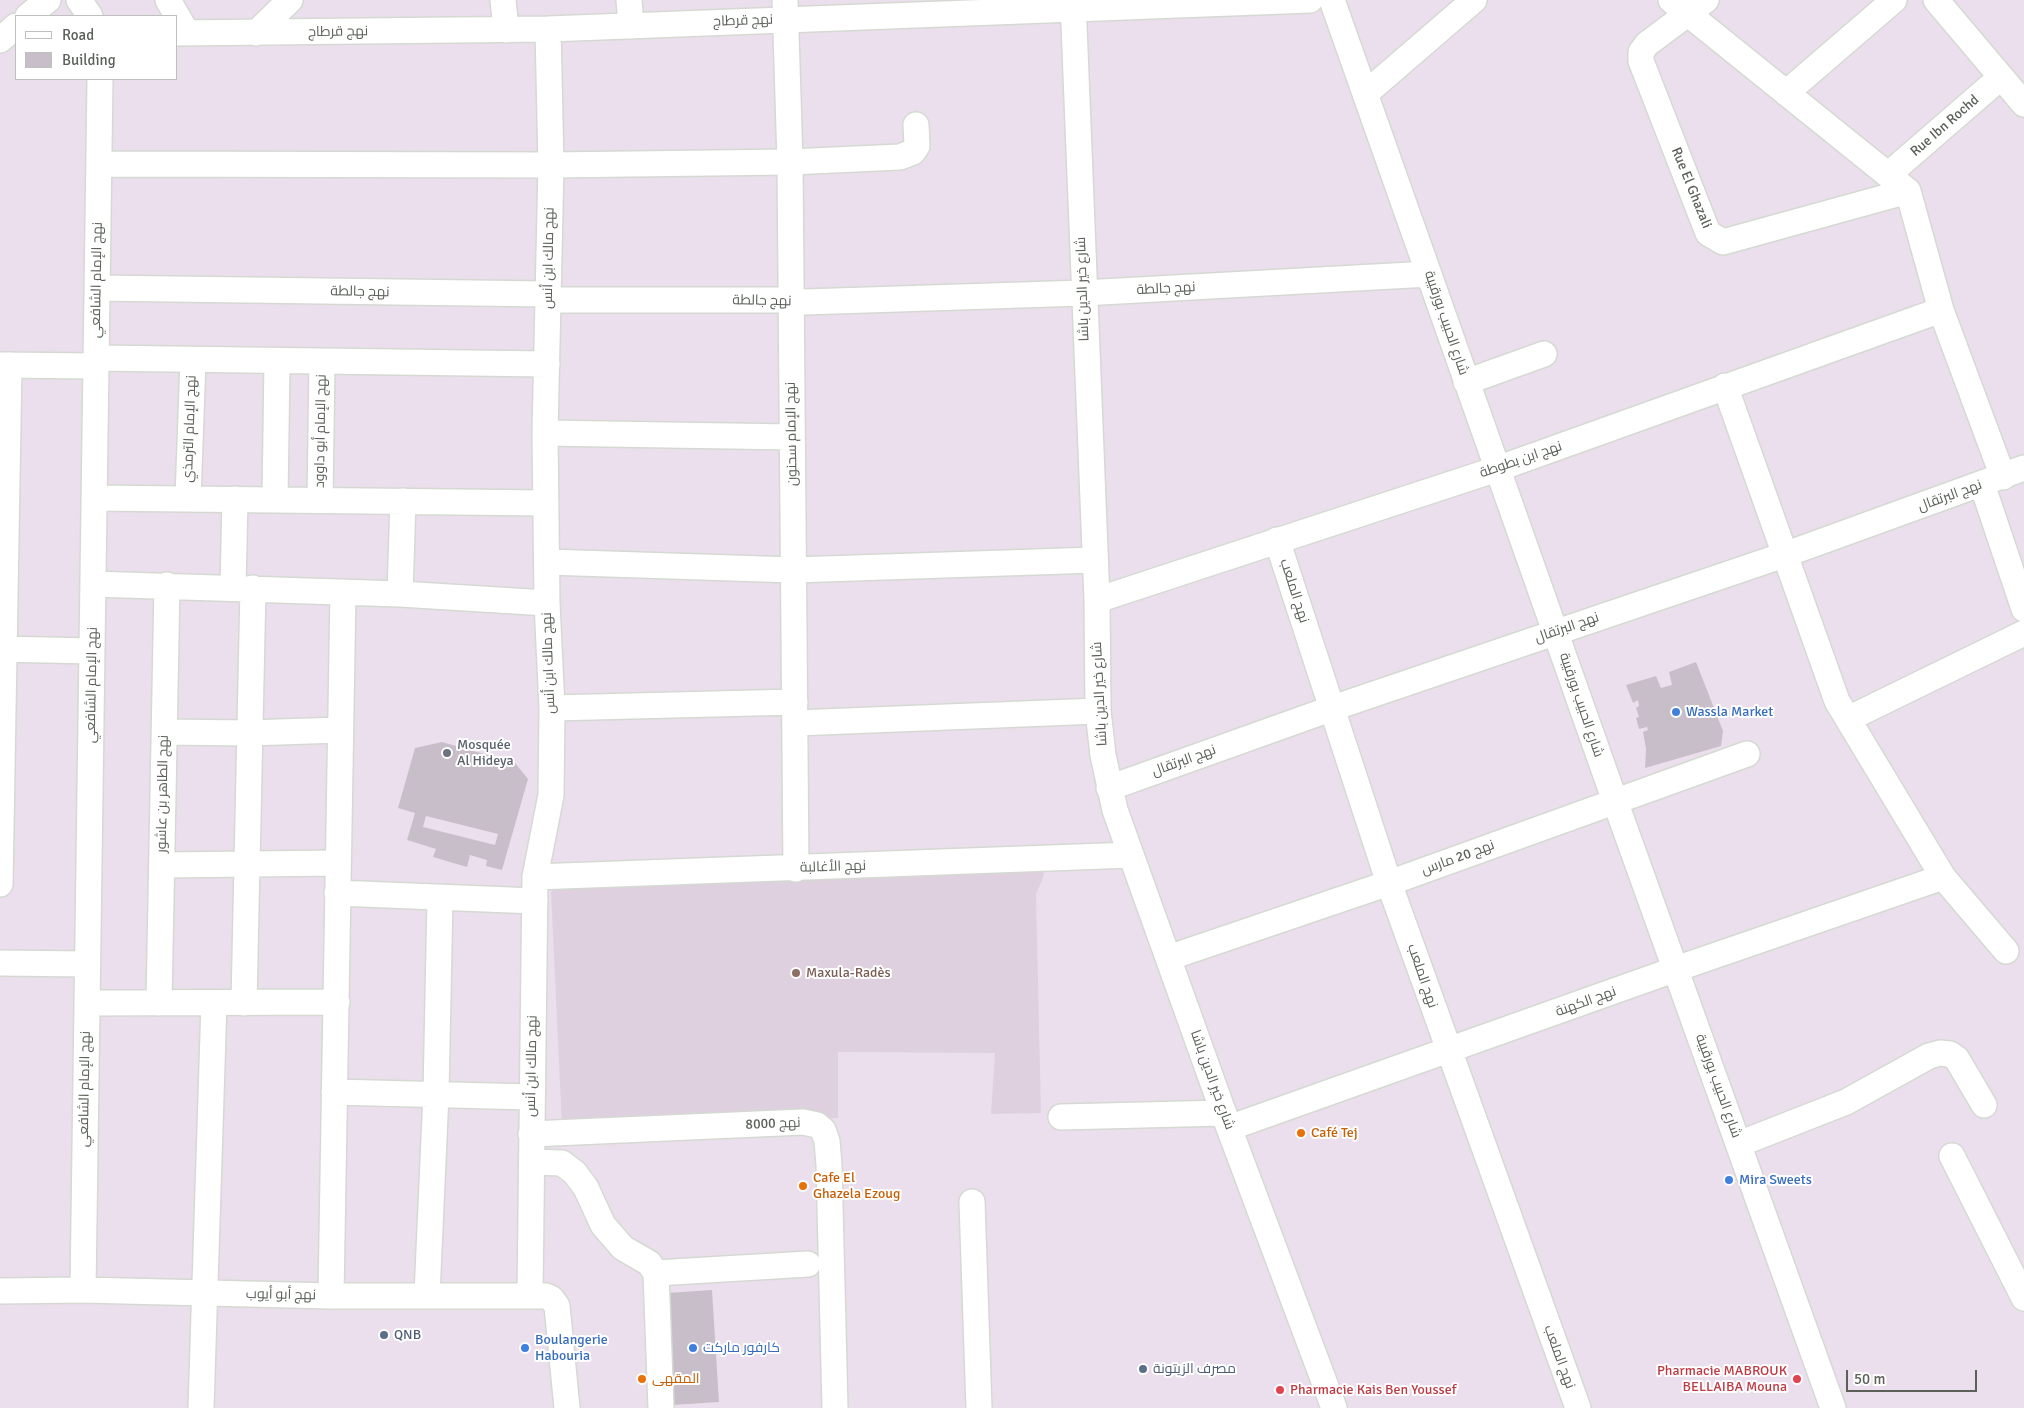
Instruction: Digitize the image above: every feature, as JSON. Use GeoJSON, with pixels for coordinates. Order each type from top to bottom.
{"type":"FeatureCollection","features":[{"type":"Feature","properties":{"kind":"street"},"geometry":{"type":"LineString","coordinates":[[29,15],[48,0]]}},
{"type":"Feature","properties":{"kind":"street"},"geometry":{"type":"LineString","coordinates":[[79,0],[89,15]]}},
{"type":"Feature","properties":{"kind":"street"},"geometry":{"type":"LineString","coordinates":[[168,0],[174,15]]}},
{"type":"Feature","properties":{"kind":"street"},"geometry":{"type":"LineString","coordinates":[[256,34],[290,0]]}},
{"type":"Feature","properties":{"kind":"street"},"geometry":{"type":"LineString","coordinates":[[503,0],[506,30]]}},
{"type":"Feature","properties":{"kind":"street"},"geometry":{"type":"LineString","coordinates":[[629,0],[631,26]]}},
{"type":"Feature","properties":{"kind":"street","name":"نهج قرطاج"},"geometry":{"type":"LineString","coordinates":[[182,33],[256,34],[548,29],[631,26],[786,10],[1310,0]]}},
{"type":"Feature","properties":{"kind":"street","name":"شارع الحبيب بورقيبة"},"geometry":{"type":"LineString","coordinates":[[1332,0],[1615,801],[1833,1408]]}},
{"type":"Feature","properties":{"kind":"street"},"geometry":{"type":"LineString","coordinates":[[1365,94],[1474,0]]}},
{"type":"Feature","properties":{"kind":"street"},"geometry":{"type":"LineString","coordinates":[[1786,93],[1894,0]]}},
{"type":"Feature","properties":{"kind":"street"},"geometry":{"type":"LineString","coordinates":[[1936,0],[2024,104]]}},
{"type":"Feature","properties":{"kind":"street","name":"شارع خير الدين باشا"},"geometry":{"type":"LineString","coordinates":[[1073,5],[1083,293],[1097,600],[1098,711],[1109,788],[1131,856],[1226,1121],[1334,1408]]}},
{"type":"Feature","properties":{"kind":"street"},"geometry":{"type":"LineString","coordinates":[[1688,5],[1786,93],[1908,191],[1941,310],[2003,476],[2024,609]]}},
{"type":"Feature","properties":{"kind":"street","name":"Rue El Ghazali"},"geometry":{"type":"LineString","coordinates":[[1688,5],[1647,44],[1641,52],[1641,61],[1708,233],[1715,240],[1723,242],[1908,191]]}},
{"type":"Feature","properties":{"kind":"street","name":"نهج الإمام سحنون"},"geometry":{"type":"LineString","coordinates":[[786,10],[790,162],[796,869]]}},
{"type":"Feature","properties":{"kind":"street"},"geometry":{"type":"LineString","coordinates":[[0,40],[15,27]]}},
{"type":"Feature","properties":{"kind":"street","name":"نهج مالك ابن أنس"},"geometry":{"type":"LineString","coordinates":[[530,1295],[535,877],[551,795],[552,708],[547,603],[545,433],[551,165],[548,29]]}},
{"type":"Feature","properties":{"kind":"street","name":"Rue Ibn Rochd"},"geometry":{"type":"LineString","coordinates":[[1889,174],[2001,77]]}},
{"type":"Feature","properties":{"kind":"street","name":"نهج الإمام الشافعي"},"geometry":{"type":"LineString","coordinates":[[83,1290],[100,80]]}},
{"type":"Feature","properties":{"kind":"street"},"geometry":{"type":"LineString","coordinates":[[99,164],[551,165],[790,162],[906,155],[917,146],[916,125]]}},
{"type":"Feature","properties":{"kind":"street","name":"نهج جالطة"},"geometry":{"type":"LineString","coordinates":[[97,288],[548,294],[554,300],[790,300],[805,302],[1083,293],[1429,274]]}},
{"type":"Feature","properties":{"kind":"street","name":"نهج ابن بطوطة"},"geometry":{"type":"LineString","coordinates":[[1097,600],[1497,469],[1941,310]]}},
{"type":"Feature","properties":{"kind":"street"},"geometry":{"type":"LineString","coordinates":[[1466,382],[1544,354]]}},
{"type":"Feature","properties":{"kind":"street"},"geometry":{"type":"LineString","coordinates":[[0,884],[4,365],[193,360],[547,364]]}},
{"type":"Feature","properties":{"kind":"street","name":"نهج الإمام الترمذي"},"geometry":{"type":"LineString","coordinates":[[188,498],[193,360]]}},
{"type":"Feature","properties":{"kind":"street"},"geometry":{"type":"LineString","coordinates":[[276,500],[277,362]]}},
{"type":"Feature","properties":{"kind":"street","name":"نهج الإمام أبو داوود"},"geometry":{"type":"LineString","coordinates":[[320,500],[322,362]]}},
{"type":"Feature","properties":{"kind":"street"},"geometry":{"type":"LineString","coordinates":[[1726,386],[1784,555],[1837,700],[1943,878],[2006,951]]}},
{"type":"Feature","properties":{"kind":"street"},"geometry":{"type":"LineString","coordinates":[[545,433],[792,437]]}},
{"type":"Feature","properties":{"kind":"street","name":"نهج البرتقال"},"geometry":{"type":"LineString","coordinates":[[1109,788],[1333,708],[1784,555],[2003,476]]}},
{"type":"Feature","properties":{"kind":"street"},"geometry":{"type":"LineString","coordinates":[[94,498],[546,503]]}},
{"type":"Feature","properties":{"kind":"street"},"geometry":{"type":"LineString","coordinates":[[235,499],[243,587],[248,733],[244,1003]]}},
{"type":"Feature","properties":{"kind":"street"},"geometry":{"type":"LineString","coordinates":[[400,594],[403,501]]}},
{"type":"Feature","properties":{"kind":"street","name":"نهج الملعب"},"geometry":{"type":"LineString","coordinates":[[1277,540],[1389,883],[1578,1408]]}},
{"type":"Feature","properties":{"kind":"street"},"geometry":{"type":"LineString","coordinates":[[547,562],[794,570],[1095,560]]}},
{"type":"Feature","properties":{"kind":"street"},"geometry":{"type":"LineString","coordinates":[[93,584],[243,587],[547,603]]}},
{"type":"Feature","properties":{"kind":"street","name":"نهج الطاهر بن عاشور"},"geometry":{"type":"LineString","coordinates":[[159,1003],[167,585]]}},
{"type":"Feature","properties":{"kind":"street"},"geometry":{"type":"LineString","coordinates":[[331,1296],[343,592]]}},
{"type":"Feature","properties":{"kind":"street"},"geometry":{"type":"LineString","coordinates":[[1848,719],[2024,633]]}},
{"type":"Feature","properties":{"kind":"street"},"geometry":{"type":"LineString","coordinates":[[2,649],[92,651]]}},
{"type":"Feature","properties":{"kind":"street"},"geometry":{"type":"LineString","coordinates":[[552,708],[796,712],[1098,711]]}},
{"type":"Feature","properties":{"kind":"street"},"geometry":{"type":"LineString","coordinates":[[164,732],[248,733],[340,730]]}},
{"type":"Feature","properties":{"kind":"street","name":"نهج 20 مارس"},"geometry":{"type":"LineString","coordinates":[[1168,958],[1389,883],[1747,754]]}},
{"type":"Feature","properties":{"kind":"street","name":"نهج الأغالبة"},"geometry":{"type":"LineString","coordinates":[[535,877],[1131,856]]}},
{"type":"Feature","properties":{"kind":"street"},"geometry":{"type":"LineString","coordinates":[[162,865],[338,863]]}},
{"type":"Feature","properties":{"kind":"street","name":"نهج الكهنة"},"geometry":{"type":"LineString","coordinates":[[1061,1117],[1226,1121],[1448,1051],[1676,969],[1943,878]]}},
{"type":"Feature","properties":{"kind":"street"},"geometry":{"type":"LineString","coordinates":[[337,893],[535,901]]}},
{"type":"Feature","properties":{"kind":"street"},"geometry":{"type":"LineString","coordinates":[[427,1295],[436,1094],[440,898]]}},
{"type":"Feature","properties":{"kind":"street"},"geometry":{"type":"LineString","coordinates":[[0,963],[87,964]]}},
{"type":"Feature","properties":{"kind":"street"},"geometry":{"type":"LineString","coordinates":[[87,1003],[337,1002]]}},
{"type":"Feature","properties":{"kind":"street"},"geometry":{"type":"LineString","coordinates":[[201,1408],[214,1003]]}},
{"type":"Feature","properties":{"kind":"street"},"geometry":{"type":"LineString","coordinates":[[1738,1144],[1846,1102],[1929,1056],[1940,1053],[1950,1054],[1957,1059],[1984,1105]]}},
{"type":"Feature","properties":{"kind":"street"},"geometry":{"type":"LineString","coordinates":[[334,1092],[531,1097]]}},
{"type":"Feature","properties":{"kind":"street","name":"نهج 8000"},"geometry":{"type":"LineString","coordinates":[[531,1134],[803,1122],[817,1125],[823,1130],[827,1141],[829,1165],[835,1408]]}},
{"type":"Feature","properties":{"kind":"street"},"geometry":{"type":"LineString","coordinates":[[1952,1156],[2024,1298]]}},
{"type":"Feature","properties":{"kind":"street"},"geometry":{"type":"LineString","coordinates":[[533,1162],[562,1163],[575,1174],[586,1188],[603,1225],[623,1248],[649,1263],[656,1272],[662,1408]]}},
{"type":"Feature","properties":{"kind":"street"},"geometry":{"type":"LineString","coordinates":[[972,1202],[979,1408]]}},
{"type":"Feature","properties":{"kind":"street"},"geometry":{"type":"LineString","coordinates":[[656,1272],[808,1264]]}},
{"type":"Feature","properties":{"kind":"street","name":"نهج أبو أيوب"},"geometry":{"type":"LineString","coordinates":[[0,1291],[83,1290],[331,1296],[530,1295],[551,1298],[557,1306],[568,1408]]}},
{"type":"Feature","properties":{"kind":"shaded area","name":"Maxula-Radès"},"geometry":{"type":"Polygon","coordinates":[[[1043,858],[1044,875],[1036,894],[1041,1113],[991,1114],[995,1053],[838,1052],[838,1118],[562,1126],[551,892],[562,882],[1043,858]]]}},
{"type":"Feature","properties":{"kind":"building","name":"Wassla Market"},"geometry":{"type":"Polygon","coordinates":[[[1696,662],[1723,731],[1721,746],[1645,768],[1646,749],[1643,732],[1648,730],[1647,727],[1639,729],[1636,718],[1639,717],[1636,708],[1639,706],[1638,700],[1633,703],[1626,685],[1656,676],[1661,688],[1672,685],[1669,672],[1696,662]]]}},
{"type":"Feature","properties":{"kind":"building"},"geometry":{"type":"Polygon","coordinates":[[[442,742],[515,763],[528,779],[502,870],[486,866],[487,860],[470,855],[467,867],[433,857],[436,849],[407,840],[415,813],[398,808],[415,748],[442,742]],[[426,816],[423,827],[495,845],[498,834],[426,816]]]}},
{"type":"Feature","properties":{"kind":"building","name":"كارفور ماركت"},"geometry":{"type":"Polygon","coordinates":[[[712,1290],[719,1402],[673,1405],[667,1293],[712,1290]]]}},
{"type":"Feature","properties":{"kind":"place","name":"Wassla Market"},"geometry":{"type":"Point","coordinates":[1676,712]}},
{"type":"Feature","properties":{"kind":"place","name":"Mosquée Al Hideya"},"geometry":{"type":"Point","coordinates":[447,753]}},
{"type":"Feature","properties":{"kind":"place","name":"Maxula-Radès"},"geometry":{"type":"Point","coordinates":[796,973]}},
{"type":"Feature","properties":{"kind":"place","name":"Café Tej"},"geometry":{"type":"Point","coordinates":[1301,1133]}},
{"type":"Feature","properties":{"kind":"place","name":"Mira Sweets"},"geometry":{"type":"Point","coordinates":[1729,1180]}},
{"type":"Feature","properties":{"kind":"place","name":"Cafe El Ghazela Ezoug"},"geometry":{"type":"Point","coordinates":[803,1186]}},
{"type":"Feature","properties":{"kind":"place","name":"QNB"},"geometry":{"type":"Point","coordinates":[384,1335]}},
{"type":"Feature","properties":{"kind":"place","name":"Boulangerie Habouria"},"geometry":{"type":"Point","coordinates":[525,1348]}},
{"type":"Feature","properties":{"kind":"place","name":"كارفور ماركت"},"geometry":{"type":"Point","coordinates":[693,1348]}},
{"type":"Feature","properties":{"kind":"place","name":"مصرف الزيتونة"},"geometry":{"type":"Point","coordinates":[1143,1369]}},
{"type":"Feature","properties":{"kind":"place","name":"المقهى"},"geometry":{"type":"Point","coordinates":[642,1379]}},
{"type":"Feature","properties":{"kind":"place","name":"Pharmacie MABROUK BELLAIBA Mouna"},"geometry":{"type":"Point","coordinates":[1797,1379]}},
{"type":"Feature","properties":{"kind":"place","name":"Pharmacie Kais Ben Youssef"},"geometry":{"type":"Point","coordinates":[1280,1390]}}]}
